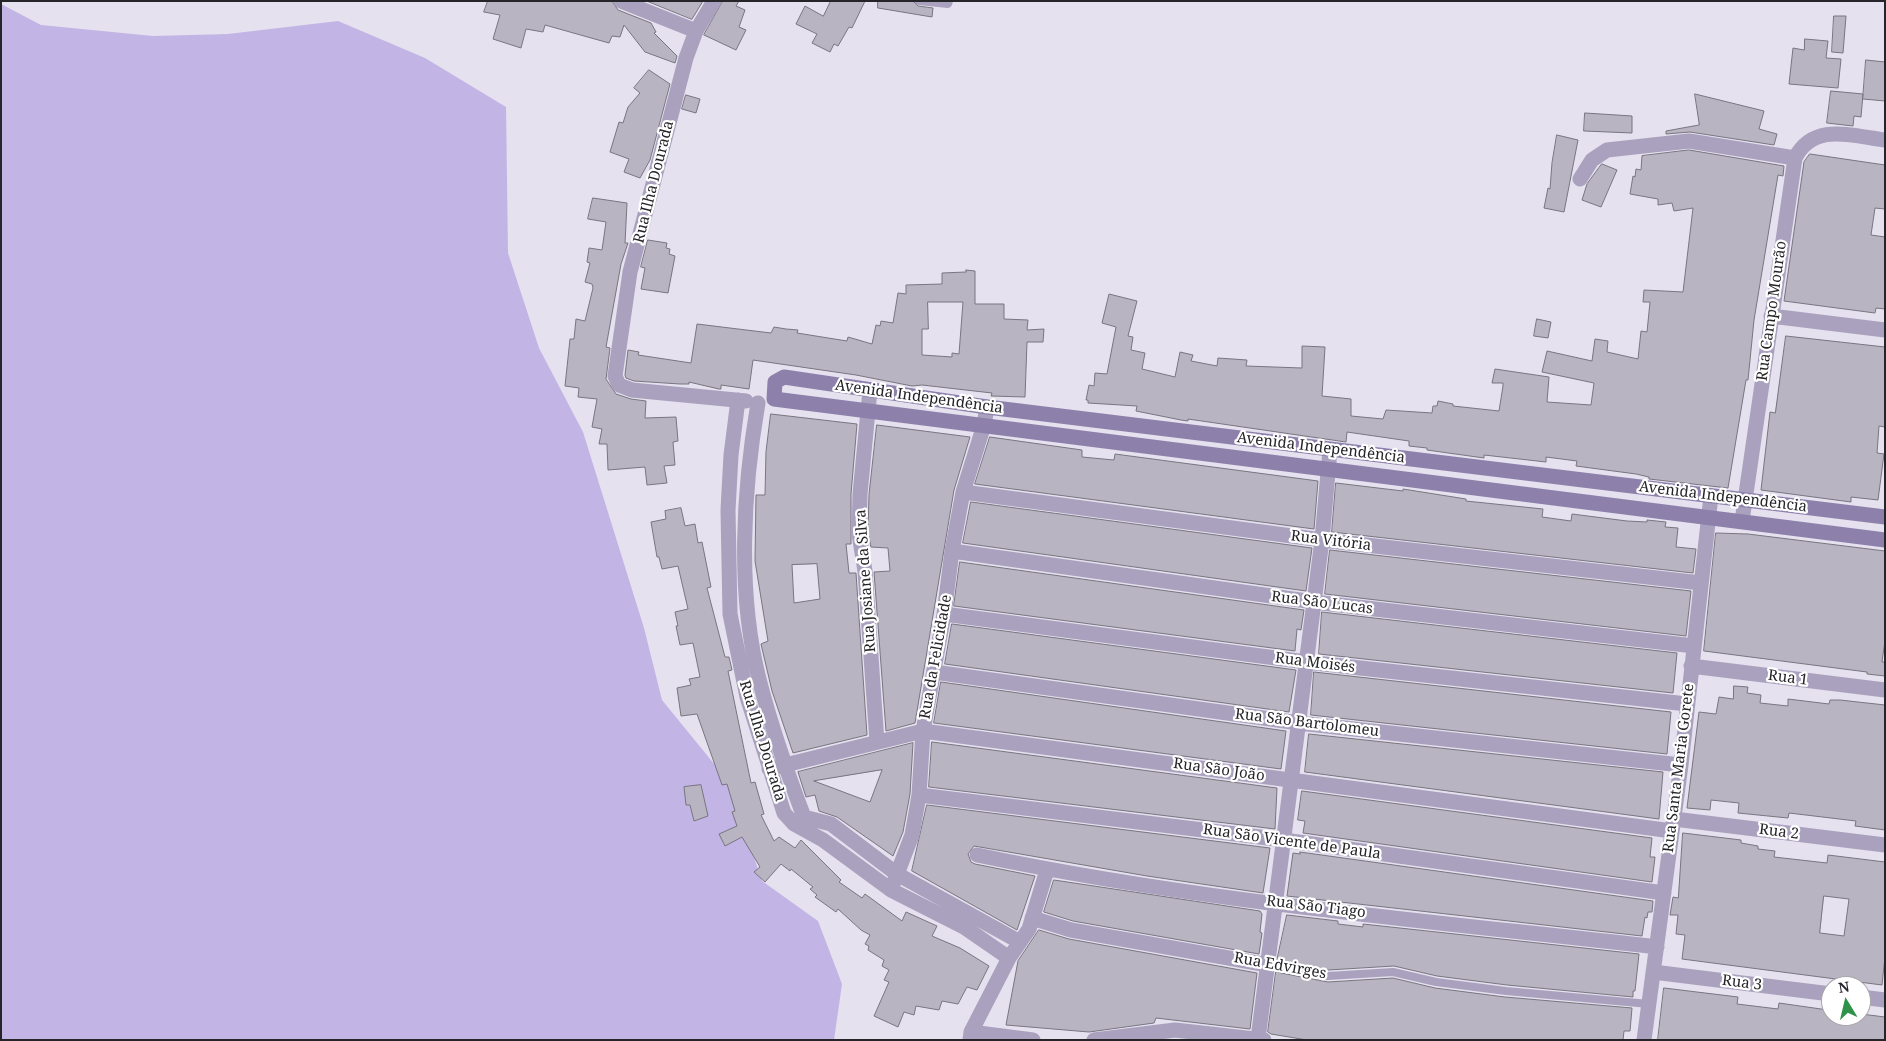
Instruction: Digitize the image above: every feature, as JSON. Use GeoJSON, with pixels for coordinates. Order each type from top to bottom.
{"type":"FeatureCollection","features":[{"type":"Feature","properties":{"kind":"main road","name":"Avenida Independência"},"geometry":{"type":"LineString","coordinates":[[1885,518],[1524,471],[1330,450],[987,406],[784,377],[775,382],[774,399],[1885,540]]}},
{"type":"Feature","properties":{"kind":"main road"},"geometry":{"type":"LineString","coordinates":[[1149,447],[1152,427]]}},
{"type":"Feature","properties":{"kind":"main road"},"geometry":{"type":"LineString","coordinates":[[1522,494],[1524,471]]}},
{"type":"Feature","properties":{"kind":"street"},"geometry":{"type":"LineString","coordinates":[[621,1],[696,31]]}},
{"type":"Feature","properties":{"kind":"street","name":"Rua Ilha Dourada"},"geometry":{"type":"LineString","coordinates":[[615,369],[630,272],[686,58],[696,31],[714,1]]}},
{"type":"Feature","properties":{"kind":"street"},"geometry":{"type":"LineString","coordinates":[[1580,179],[1592,160],[1607,150],[1689,141],[1795,158],[1802,145],[1816,136],[1841,135],[1885,140]]}},
{"type":"Feature","properties":{"kind":"street","name":"Rua Campo Mourão"},"geometry":{"type":"LineString","coordinates":[[1742,521],[1795,158]]}},
{"type":"Feature","properties":{"kind":"street"},"geometry":{"type":"LineString","coordinates":[[1771,316],[1885,330]]}},
{"type":"Feature","properties":{"kind":"street","name":"Avenida Independência"},"geometry":{"type":"LineString","coordinates":[[615,369],[619,385],[632,390],[758,403],[774,399]]}},
{"type":"Feature","properties":{"kind":"street","name":"Rua Josiane da Silva"},"geometry":{"type":"LineString","coordinates":[[870,390],[860,494],[859,534],[865,571],[877,742]]}},
{"type":"Feature","properties":{"kind":"street","name":"Rua Ilha Dourada"},"geometry":{"type":"LineString","coordinates":[[738,400],[731,455],[728,557],[730,614],[747,697],[784,813],[794,824],[817,836],[891,890],[964,927],[1009,958]]}},
{"type":"Feature","properties":{"kind":"street","name":"Rua Ilha Dourada"},"geometry":{"type":"LineString","coordinates":[[758,403],[749,456],[744,505],[748,611],[758,678],[785,765],[804,817],[831,824],[897,874],[1020,942]]}},
{"type":"Feature","properties":{"kind":"street","name":"Rua da Felicidade"},"geometry":{"type":"LineString","coordinates":[[891,890],[912,835],[920,795],[923,731],[944,614],[952,551],[963,492],[984,425],[987,406]]}},
{"type":"Feature","properties":{"kind":"street"},"geometry":{"type":"LineString","coordinates":[[1258,1039],[1322,540],[1330,450]]}},
{"type":"Feature","properties":{"kind":"street"},"geometry":{"type":"LineString","coordinates":[[731,455],[749,456]]}},
{"type":"Feature","properties":{"kind":"street","name":"Rua Vitória"},"geometry":{"type":"LineString","coordinates":[[963,492],[1322,540],[1701,583]]}},
{"type":"Feature","properties":{"kind":"street","name":"Rua Santa Maria Gorete"},"geometry":{"type":"LineString","coordinates":[[1644,1040],[1681,765],[1711,496]]}},
{"type":"Feature","properties":{"kind":"street","name":"Rua São Lucas"},"geometry":{"type":"LineString","coordinates":[[952,551],[1314,602],[1694,646]]}},
{"type":"Feature","properties":{"kind":"street"},"geometry":{"type":"LineString","coordinates":[[730,614],[748,611]]}},
{"type":"Feature","properties":{"kind":"street","name":"Rua Moisés"},"geometry":{"type":"LineString","coordinates":[[944,614],[1306,662],[1687,704]]}},
{"type":"Feature","properties":{"kind":"street","name":"Rua 1"},"geometry":{"type":"LineString","coordinates":[[1691,666],[1885,690]]}},
{"type":"Feature","properties":{"kind":"street","name":"Rua São Bartolomeu"},"geometry":{"type":"LineString","coordinates":[[934,672],[1298,723],[1681,765]]}},
{"type":"Feature","properties":{"kind":"street","name":"Rua São João"},"geometry":{"type":"LineString","coordinates":[[769,769],[923,731],[1291,780],[1673,825]]}},
{"type":"Feature","properties":{"kind":"street","name":"Rua São Vicente de Paula"},"geometry":{"type":"LineString","coordinates":[[920,795],[1284,840],[1664,893]]}},
{"type":"Feature","properties":{"kind":"street"},"geometry":{"type":"LineString","coordinates":[[817,836],[831,824]]}},
{"type":"Feature","properties":{"kind":"street","name":"Rua 2"},"geometry":{"type":"LineString","coordinates":[[1673,825],[1885,845]]}},
{"type":"Feature","properties":{"kind":"street","name":"Rua São Tiago"},"geometry":{"type":"LineString","coordinates":[[977,855],[1048,870],[1276,903],[1657,947]]}},
{"type":"Feature","properties":{"kind":"street"},"geometry":{"type":"LineString","coordinates":[[1032,1040],[970,1036],[1009,958],[1029,929],[1048,870]]}},
{"type":"Feature","properties":{"kind":"street","name":"Rua Edvirges"},"geometry":{"type":"LineString","coordinates":[[1032,918],[1071,930],[1268,965]]}},
{"type":"Feature","properties":{"kind":"street","name":"Rua 3"},"geometry":{"type":"LineString","coordinates":[[1653,972],[1821,993]]}},
{"type":"Feature","properties":{"kind":"street"},"geometry":{"type":"LineString","coordinates":[[1871,998],[1885,1000]]}},
{"type":"Feature","properties":{"kind":"street"},"geometry":{"type":"LineString","coordinates":[[1094,1040],[1175,1030],[1264,1040]]}},
{"type":"Feature","properties":{"kind":"lane"},"geometry":{"type":"LineString","coordinates":[[919,1],[948,4],[949,1]]}},
{"type":"Feature","properties":{"kind":"lane","name":"Rua Edvirges"},"geometry":{"type":"LineString","coordinates":[[1268,965],[1328,976],[1393,972],[1436,982],[1506,991],[1649,1004]]}},
{"type":"Feature","properties":{"kind":"shaded area"},"geometry":{"type":"Polygon","coordinates":[[[1,4],[41,25],[153,36],[228,34],[338,21],[425,58],[506,107],[508,253],[539,348],[583,432],[644,628],[662,700],[728,781],[762,881],[818,921],[842,984],[834,1040],[1,1040],[1,4]]]}},
{"type":"Feature","properties":{"kind":"building"},"geometry":{"type":"Polygon","coordinates":[[[488,1],[612,1],[618,10],[651,23],[656,32],[654,33],[677,56],[675,63],[645,52],[624,25],[620,37],[612,36],[609,43],[545,25],[543,32],[526,29],[521,48],[493,39],[500,15],[484,12],[488,1]]]}},
{"type":"Feature","properties":{"kind":"building"},"geometry":{"type":"Polygon","coordinates":[[[647,1],[703,1],[692,19],[647,1]]]}},
{"type":"Feature","properties":{"kind":"building"},"geometry":{"type":"Polygon","coordinates":[[[723,1],[739,1],[736,6],[745,10],[739,27],[746,30],[736,50],[704,35],[723,1]]]}},
{"type":"Feature","properties":{"kind":"building"},"geometry":{"type":"Polygon","coordinates":[[[831,1],[865,1],[852,28],[849,27],[838,46],[834,44],[830,52],[812,43],[817,34],[796,24],[805,6],[823,16],[831,1]]]}},
{"type":"Feature","properties":{"kind":"building"},"geometry":{"type":"Polygon","coordinates":[[[878,1],[913,1],[918,6],[933,8],[932,17],[878,8],[878,1]]]}},
{"type":"Feature","properties":{"kind":"building"},"geometry":{"type":"Polygon","coordinates":[[[1834,16],[1846,16],[1843,53],[1832,52],[1834,16]]]}},
{"type":"Feature","properties":{"kind":"building"},"geometry":{"type":"Polygon","coordinates":[[[1805,39],[1828,41],[1826,58],[1841,59],[1838,88],[1789,84],[1793,48],[1804,50],[1805,39]]]}},
{"type":"Feature","properties":{"kind":"building"},"geometry":{"type":"Polygon","coordinates":[[[1866,60],[1885,62],[1885,101],[1863,99],[1866,60]]]}},
{"type":"Feature","properties":{"kind":"building"},"geometry":{"type":"Polygon","coordinates":[[[649,70],[670,84],[650,160],[640,178],[624,172],[629,159],[610,152],[619,122],[623,123],[628,107],[640,93],[634,88],[649,70]]]}},
{"type":"Feature","properties":{"kind":"building"},"geometry":{"type":"Polygon","coordinates":[[[1831,91],[1863,94],[1861,117],[1854,116],[1853,126],[1827,123],[1831,91]]]}},
{"type":"Feature","properties":{"kind":"building"},"geometry":{"type":"Polygon","coordinates":[[[1695,94],[1764,111],[1759,129],[1777,134],[1774,145],[1690,132],[1666,134],[1666,131],[1699,125],[1695,94]]]}},
{"type":"Feature","properties":{"kind":"building"},"geometry":{"type":"Polygon","coordinates":[[[686,95],[700,99],[696,113],[682,109],[686,95]]]}},
{"type":"Feature","properties":{"kind":"building"},"geometry":{"type":"Polygon","coordinates":[[[1585,113],[1632,116],[1632,133],[1584,131],[1585,113]]]}},
{"type":"Feature","properties":{"kind":"building"},"geometry":{"type":"Polygon","coordinates":[[[1557,135],[1578,140],[1564,212],[1544,208],[1548,188],[1550,189],[1557,135]]]}},
{"type":"Feature","properties":{"kind":"building"},"geometry":{"type":"Polygon","coordinates":[[[1689,150],[1784,166],[1783,176],[1778,175],[1754,320],[1748,380],[1746,380],[1728,488],[1649,479],[1649,477],[1636,474],[1576,466],[1577,461],[1546,457],[1546,462],[1484,455],[1484,458],[1427,450],[1427,448],[1409,446],[1409,441],[1347,432],[1346,442],[1188,419],[1188,421],[1136,411],[1137,406],[1088,403],[1088,400],[1086,400],[1089,385],[1094,386],[1095,373],[1107,374],[1116,327],[1102,323],[1109,294],[1137,301],[1128,336],[1133,337],[1131,350],[1145,353],[1142,369],[1175,377],[1180,352],[1193,355],[1191,361],[1217,366],[1218,358],[1247,360],[1246,366],[1302,368],[1302,346],[1325,347],[1322,396],[1351,399],[1351,416],[1383,419],[1386,410],[1432,413],[1433,406],[1437,406],[1438,401],[1453,404],[1453,406],[1499,411],[1503,383],[1492,383],[1495,369],[1549,377],[1547,402],[1591,405],[1594,383],[1542,372],[1547,351],[1592,361],[1595,339],[1608,341],[1607,352],[1638,359],[1641,331],[1647,332],[1650,302],[1643,302],[1644,290],[1683,292],[1693,208],[1674,211],[1672,203],[1658,205],[1658,199],[1630,194],[1633,176],[1635,177],[1636,169],[1641,170],[1642,156],[1689,150]]]}},
{"type":"Feature","properties":{"kind":"building"},"geometry":{"type":"Polygon","coordinates":[[[1810,154],[1885,165],[1885,209],[1875,208],[1871,235],[1885,237],[1885,309],[1876,308],[1875,313],[1784,301],[1804,162],[1810,154]]]}},
{"type":"Feature","properties":{"kind":"building"},"geometry":{"type":"Polygon","coordinates":[[[1602,164],[1617,170],[1601,207],[1582,200],[1587,184],[1602,164]]]}},
{"type":"Feature","properties":{"kind":"building"},"geometry":{"type":"Polygon","coordinates":[[[593,198],[627,203],[625,243],[628,243],[621,264],[606,347],[610,348],[606,379],[616,394],[646,401],[645,418],[676,417],[678,441],[673,442],[675,465],[664,466],[667,483],[647,485],[645,467],[608,470],[607,444],[599,444],[602,429],[592,427],[597,399],[578,397],[579,388],[565,386],[570,339],[574,339],[576,319],[585,321],[593,288],[592,284],[585,282],[590,263],[587,262],[589,248],[602,250],[606,222],[588,219],[593,198]]]}},
{"type":"Feature","properties":{"kind":"building"},"geometry":{"type":"Polygon","coordinates":[[[648,240],[667,243],[666,248],[670,249],[669,254],[675,256],[668,293],[641,289],[645,268],[641,267],[648,240]]]}},
{"type":"Feature","properties":{"kind":"building"},"geometry":{"type":"Polygon","coordinates":[[[966,270],[975,271],[975,304],[1004,304],[1004,319],[1028,320],[1027,330],[1044,329],[1043,342],[1027,342],[1025,397],[991,396],[992,393],[922,385],[912,386],[856,375],[753,360],[749,389],[721,385],[721,389],[719,389],[689,382],[689,384],[680,384],[634,381],[626,378],[625,375],[628,350],[639,352],[638,355],[691,363],[697,324],[771,333],[774,327],[798,330],[797,333],[847,341],[848,337],[872,344],[876,325],[880,326],[881,321],[893,323],[898,293],[906,294],[906,285],[942,284],[942,273],[966,272],[966,270]],[[928,302],[928,329],[922,329],[922,355],[952,357],[952,353],[959,354],[963,302],[928,302]]]}},
{"type":"Feature","properties":{"kind":"building"},"geometry":{"type":"Polygon","coordinates":[[[1537,319],[1551,322],[1548,338],[1534,336],[1537,319]]]}},
{"type":"Feature","properties":{"kind":"building"},"geometry":{"type":"Polygon","coordinates":[[[1786,336],[1885,347],[1885,427],[1879,426],[1877,453],[1884,454],[1878,500],[1851,497],[1851,502],[1761,490],[1770,412],[1775,413],[1786,336]]]}},
{"type":"Feature","properties":{"kind":"building"},"geometry":{"type":"Polygon","coordinates":[[[771,414],[857,424],[851,494],[851,544],[846,544],[849,573],[856,573],[867,735],[793,753],[772,691],[761,644],[768,641],[755,561],[756,495],[765,495],[766,452],[771,414]],[[817,564],[792,565],[794,603],[820,599],[817,564]]]}},
{"type":"Feature","properties":{"kind":"building"},"geometry":{"type":"Polygon","coordinates":[[[877,425],[970,437],[954,490],[915,723],[886,731],[874,572],[890,571],[888,548],[871,547],[868,533],[869,495],[877,425]]]}},
{"type":"Feature","properties":{"kind":"building"},"geometry":{"type":"Polygon","coordinates":[[[990,437],[1082,450],[1082,457],[1114,460],[1115,454],[1318,481],[1314,529],[975,484],[990,437]]]}},
{"type":"Feature","properties":{"kind":"building"},"geometry":{"type":"Polygon","coordinates":[[[1336,483],[1403,491],[1403,489],[1466,499],[1466,501],[1543,509],[1542,517],[1571,521],[1572,514],[1627,521],[1647,522],[1647,520],[1666,522],[1665,527],[1678,528],[1676,547],[1696,549],[1693,573],[1332,532],[1336,483]]]}},
{"type":"Feature","properties":{"kind":"building"},"geometry":{"type":"Polygon","coordinates":[[[971,502],[1312,548],[1306,591],[963,543],[971,502]]]}},
{"type":"Feature","properties":{"kind":"building"},"geometry":{"type":"Polygon","coordinates":[[[681,508],[685,526],[695,524],[698,543],[702,542],[711,587],[707,588],[725,657],[729,657],[732,670],[728,671],[751,783],[755,782],[764,814],[761,815],[774,841],[779,837],[795,848],[801,840],[841,880],[839,882],[862,898],[865,894],[902,921],[906,912],[937,926],[932,936],[960,948],[989,966],[977,990],[967,987],[958,1004],[942,1001],[939,1010],[916,1006],[914,1015],[904,1012],[898,1027],[874,1016],[889,982],[884,980],[889,970],[882,966],[884,960],[868,950],[869,946],[865,944],[870,935],[861,930],[838,909],[836,912],[815,897],[817,895],[810,889],[813,887],[791,869],[790,871],[781,864],[765,882],[754,872],[760,867],[742,837],[725,846],[719,834],[737,826],[732,812],[735,811],[727,784],[722,785],[697,714],[681,716],[677,688],[691,685],[689,679],[700,677],[693,643],[680,645],[676,626],[678,626],[675,612],[688,609],[678,566],[662,569],[659,557],[657,557],[651,522],[666,519],[665,511],[681,508]]]}},
{"type":"Feature","properties":{"kind":"building"},"geometry":{"type":"Polygon","coordinates":[[[1716,533],[1748,534],[1885,551],[1885,641],[1882,662],[1885,662],[1885,676],[1704,651],[1716,533]]]}},
{"type":"Feature","properties":{"kind":"building"},"geometry":{"type":"Polygon","coordinates":[[[1330,550],[1691,591],[1686,636],[1325,594],[1330,550]]]}},
{"type":"Feature","properties":{"kind":"building"},"geometry":{"type":"Polygon","coordinates":[[[960,562],[1304,610],[1301,630],[1297,629],[1295,651],[954,606],[960,562]]]}},
{"type":"Feature","properties":{"kind":"building"},"geometry":{"type":"Polygon","coordinates":[[[1322,612],[1677,653],[1673,693],[1319,654],[1322,612]]]}},
{"type":"Feature","properties":{"kind":"building"},"geometry":{"type":"Polygon","coordinates":[[[952,624],[1296,670],[1289,712],[945,664],[952,624]]]}},
{"type":"Feature","properties":{"kind":"building"},"geometry":{"type":"Polygon","coordinates":[[[1314,672],[1671,712],[1667,754],[1311,715],[1314,672]]]}},
{"type":"Feature","properties":{"kind":"building"},"geometry":{"type":"Polygon","coordinates":[[[941,682],[1286,731],[1281,769],[934,723],[941,682]]]}},
{"type":"Feature","properties":{"kind":"building"},"geometry":{"type":"Polygon","coordinates":[[[1734,686],[1748,687],[1747,693],[1761,695],[1760,703],[1788,706],[1788,699],[1829,704],[1830,700],[1840,700],[1885,705],[1885,830],[1855,826],[1856,821],[1789,813],[1788,818],[1738,813],[1739,803],[1711,800],[1710,810],[1687,808],[1699,712],[1716,714],[1719,697],[1733,699],[1734,686]]]}},
{"type":"Feature","properties":{"kind":"building"},"geometry":{"type":"Polygon","coordinates":[[[1309,734],[1663,772],[1659,819],[1305,772],[1309,734]]]}},
{"type":"Feature","properties":{"kind":"building"},"geometry":{"type":"Polygon","coordinates":[[[932,742],[1277,788],[1275,829],[929,787],[932,742]]]}},
{"type":"Feature","properties":{"kind":"building"},"geometry":{"type":"Polygon","coordinates":[[[913,743],[910,794],[903,832],[893,856],[837,817],[819,811],[815,795],[806,797],[798,772],[913,743]],[[882,770],[814,781],[870,802],[882,770]]]}},
{"type":"Feature","properties":{"kind":"building"},"geometry":{"type":"Polygon","coordinates":[[[701,785],[708,816],[694,821],[690,805],[686,805],[684,787],[701,785]]]}},
{"type":"Feature","properties":{"kind":"building"},"geometry":{"type":"Polygon","coordinates":[[[1302,791],[1652,838],[1650,857],[1655,857],[1652,882],[1303,833],[1305,821],[1298,820],[1302,791]]]}},
{"type":"Feature","properties":{"kind":"building"},"geometry":{"type":"Polygon","coordinates":[[[927,805],[1270,848],[1263,893],[1147,876],[974,846],[968,854],[971,862],[975,864],[1035,876],[1017,930],[912,871],[927,805]]]}},
{"type":"Feature","properties":{"kind":"building"},"geometry":{"type":"Polygon","coordinates":[[[1683,833],[1741,840],[1741,843],[1758,846],[1758,849],[1775,851],[1774,857],[1827,863],[1828,855],[1885,862],[1885,957],[1882,985],[1871,984],[1871,976],[1821,977],[1682,959],[1685,935],[1676,934],[1678,915],[1670,915],[1673,897],[1678,898],[1683,833]],[[1824,896],[1820,933],[1844,936],[1849,899],[1824,896]]]}},
{"type":"Feature","properties":{"kind":"building"},"geometry":{"type":"Polygon","coordinates":[[[1300,852],[1653,901],[1652,912],[1648,912],[1647,918],[1645,917],[1642,936],[1287,896],[1293,853],[1300,854],[1300,852]]]}},
{"type":"Feature","properties":{"kind":"building"},"geometry":{"type":"Polygon","coordinates":[[[1054,880],[1260,911],[1262,914],[1260,932],[1262,933],[1259,954],[1073,921],[1044,912],[1054,880]]]}},
{"type":"Feature","properties":{"kind":"building"},"geometry":{"type":"Polygon","coordinates":[[[1287,915],[1338,921],[1338,924],[1363,927],[1363,924],[1639,954],[1635,991],[1633,991],[1633,997],[1437,976],[1394,966],[1328,970],[1277,961],[1287,915]]]}},
{"type":"Feature","properties":{"kind":"building"},"geometry":{"type":"Polygon","coordinates":[[[1039,930],[1069,939],[1257,973],[1250,1029],[1156,1018],[1154,1023],[1089,1032],[1006,1025],[1018,961],[1039,930]]]}},
{"type":"Feature","properties":{"kind":"building"},"geometry":{"type":"Polygon","coordinates":[[[1276,972],[1328,982],[1393,978],[1435,988],[1505,997],[1632,1008],[1630,1031],[1624,1031],[1623,1040],[1307,1040],[1271,1034],[1268,1032],[1276,972]]]}},
{"type":"Feature","properties":{"kind":"building"},"geometry":{"type":"Polygon","coordinates":[[[1664,988],[1738,997],[1737,1004],[1778,1009],[1779,1003],[1821,1009],[1821,1026],[1871,1026],[1871,1015],[1885,1017],[1885,1040],[1658,1040],[1664,988]]]}}]}
